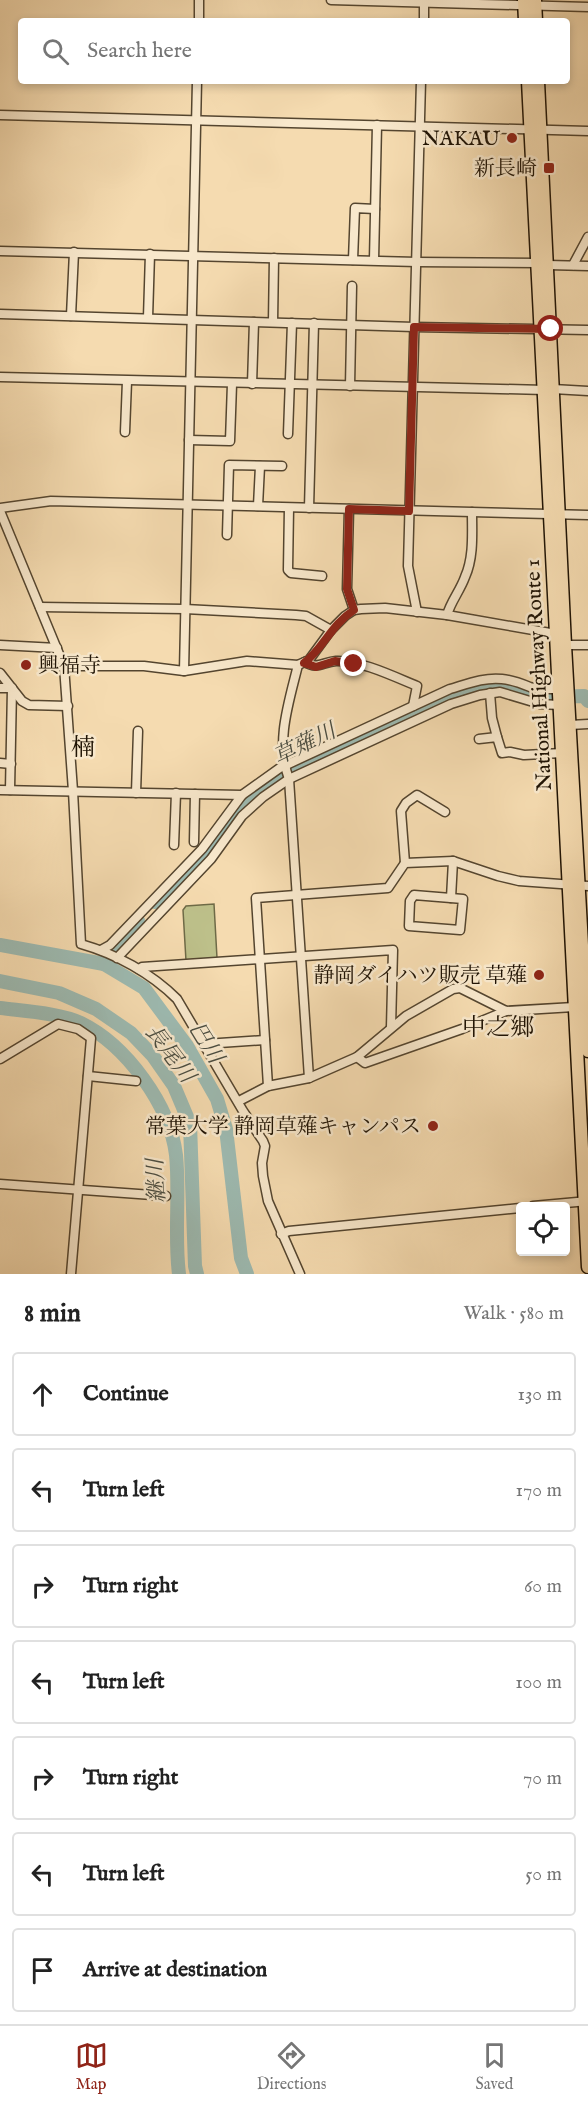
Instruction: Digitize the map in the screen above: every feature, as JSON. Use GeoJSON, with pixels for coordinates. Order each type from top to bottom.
{"type":"FeatureCollection","features":[{"type":"Feature","properties":{"kind":"highway"},"geometry":{"type":"LineString","coordinates":[[526,18],[529,3]]}},
{"type":"Feature","properties":{"kind":"highway"},"geometry":{"type":"LineString","coordinates":[[529,3],[535,18]]}},
{"type":"Feature","properties":{"kind":"highway","name":"National Highway Route 1"},"geometry":{"type":"LineString","coordinates":[[528,84],[535,129],[543,264],[554,514],[558,689],[562,753],[578,885],[574,1007],[588,1267]]}},
{"type":"Feature","properties":{"kind":"highway","name":"National Highway Route 1"},"geometry":{"type":"LineString","coordinates":[[535,129],[538,84]]}},
{"type":"Feature","properties":{"kind":"highway","name":"National Highway Route 1"},"geometry":{"type":"LineString","coordinates":[[554,514],[565,645],[588,1051]]}},
{"type":"Feature","properties":{"kind":"street"},"geometry":{"type":"LineString","coordinates":[[198,18],[199,0]]}},
{"type":"Feature","properties":{"kind":"street"},"geometry":{"type":"LineString","coordinates":[[331,0],[529,3],[588,7]]}},
{"type":"Feature","properties":{"kind":"street"},"geometry":{"type":"LineString","coordinates":[[424,1],[424,18]]}},
{"type":"Feature","properties":{"kind":"street"},"geometry":{"type":"LineString","coordinates":[[184,671],[197,84]]}},
{"type":"Feature","properties":{"kind":"street"},"geometry":{"type":"LineString","coordinates":[[417,612],[408,567],[421,84]]}},
{"type":"Feature","properties":{"kind":"street"},"geometry":{"type":"LineString","coordinates":[[0,115],[588,131]]}},
{"type":"Feature","properties":{"kind":"street"},"geometry":{"type":"LineString","coordinates":[[374,260],[377,125]]}},
{"type":"Feature","properties":{"kind":"street"},"geometry":{"type":"LineString","coordinates":[[353,260],[355,208],[375,209]]}},
{"type":"Feature","properties":{"kind":"street"},"geometry":{"type":"LineString","coordinates":[[573,266],[588,237]]}},
{"type":"Feature","properties":{"kind":"street"},"geometry":{"type":"LineString","coordinates":[[0,251],[588,266]]}},
{"type":"Feature","properties":{"kind":"street"},"geometry":{"type":"LineString","coordinates":[[71,316],[74,252]]}},
{"type":"Feature","properties":{"kind":"street"},"geometry":{"type":"LineString","coordinates":[[148,318],[150,254]]}},
{"type":"Feature","properties":{"kind":"street"},"geometry":{"type":"LineString","coordinates":[[273,322],[274,258]]}},
{"type":"Feature","properties":{"kind":"street"},"geometry":{"type":"LineString","coordinates":[[350,386],[352,286]]}},
{"type":"Feature","properties":{"kind":"street"},"geometry":{"type":"LineString","coordinates":[[0,314],[588,330]]}},
{"type":"Feature","properties":{"kind":"street"},"geometry":{"type":"LineString","coordinates":[[252,384],[254,322]]}},
{"type":"Feature","properties":{"kind":"street"},"geometry":{"type":"LineString","coordinates":[[288,434],[292,323]]}},
{"type":"Feature","properties":{"kind":"street"},"geometry":{"type":"LineString","coordinates":[[309,508],[314,323]]}},
{"type":"Feature","properties":{"kind":"street"},"geometry":{"type":"LineString","coordinates":[[0,377],[232,384],[588,390]]}},
{"type":"Feature","properties":{"kind":"street"},"geometry":{"type":"LineString","coordinates":[[125,432],[127,381]]}},
{"type":"Feature","properties":{"kind":"street"},"geometry":{"type":"LineString","coordinates":[[189,440],[230,441],[232,384]]}},
{"type":"Feature","properties":{"kind":"street"},"geometry":{"type":"LineString","coordinates":[[227,535],[229,465],[282,466]]}},
{"type":"Feature","properties":{"kind":"street"},"geometry":{"type":"LineString","coordinates":[[258,507],[260,466]]}},
{"type":"Feature","properties":{"kind":"street"},"geometry":{"type":"LineString","coordinates":[[300,1274],[268,1201],[262,1163],[265,1146],[177,999],[165,987],[139,969],[100,950],[81,944],[74,791],[64,666],[0,509],[51,501],[588,515]]}},
{"type":"Feature","properties":{"kind":"street"},"geometry":{"type":"LineString","coordinates":[[289,508],[288,570],[291,573],[322,576]]}},
{"type":"Feature","properties":{"kind":"street"},"geometry":{"type":"LineString","coordinates":[[349,509],[347,589],[354,610]]}},
{"type":"Feature","properties":{"kind":"street"},"geometry":{"type":"LineString","coordinates":[[447,615],[450,603],[469,569],[472,512]]}},
{"type":"Feature","properties":{"kind":"street"},"geometry":{"type":"LineString","coordinates":[[40,608],[185,609],[306,616],[331,630]]}},
{"type":"Feature","properties":{"kind":"street"},"geometry":{"type":"LineString","coordinates":[[309,1078],[289,779],[284,765],[284,722],[301,664],[331,630],[354,610],[385,608],[447,615],[556,634],[565,645],[588,645]]}},
{"type":"Feature","properties":{"kind":"street"},"geometry":{"type":"LineString","coordinates":[[0,645],[57,648]]}},
{"type":"Feature","properties":{"kind":"street"},"geometry":{"type":"LineString","coordinates":[[64,666],[144,666],[184,671],[247,661],[316,667],[335,661],[387,674],[417,686],[413,706]]}},
{"type":"Feature","properties":{"kind":"street"},"geometry":{"type":"LineString","coordinates":[[0,673],[29,705],[68,706]]}},
{"type":"Feature","properties":{"kind":"street"},"geometry":{"type":"LineString","coordinates":[[100,950],[110,945],[202,849],[242,795],[284,765],[450,689],[489,678],[510,680],[531,687],[558,689]]}},
{"type":"Feature","properties":{"kind":"street"},"geometry":{"type":"LineString","coordinates":[[0,688],[12,688]]}},
{"type":"Feature","properties":{"kind":"street"},"geometry":{"type":"LineString","coordinates":[[10,790],[12,688]]}},
{"type":"Feature","properties":{"kind":"street"},"geometry":{"type":"LineString","coordinates":[[117,958],[211,859],[242,816],[263,797],[289,779],[461,700],[490,693],[507,693],[540,704],[559,705]]}},
{"type":"Feature","properties":{"kind":"street"},"geometry":{"type":"LineString","coordinates":[[490,693],[492,718],[502,753],[524,755],[562,753]]}},
{"type":"Feature","properties":{"kind":"street"},"geometry":{"type":"LineString","coordinates":[[384,719],[390,732]]}},
{"type":"Feature","properties":{"kind":"street"},"geometry":{"type":"LineString","coordinates":[[570,725],[588,724]]}},
{"type":"Feature","properties":{"kind":"street"},"geometry":{"type":"LineString","coordinates":[[136,793],[138,731]]}},
{"type":"Feature","properties":{"kind":"street"},"geometry":{"type":"LineString","coordinates":[[479,739],[497,737]]}},
{"type":"Feature","properties":{"kind":"street"},"geometry":{"type":"LineString","coordinates":[[0,763],[10,764]]}},
{"type":"Feature","properties":{"kind":"street"},"geometry":{"type":"LineString","coordinates":[[0,790],[242,795]]}},
{"type":"Feature","properties":{"kind":"street"},"geometry":{"type":"LineString","coordinates":[[174,845],[176,794]]}},
{"type":"Feature","properties":{"kind":"street"},"geometry":{"type":"LineString","coordinates":[[195,794],[195,842]]}},
{"type":"Feature","properties":{"kind":"street"},"geometry":{"type":"LineString","coordinates":[[268,1086],[255,898],[388,888],[405,863],[400,816],[406,803],[417,795],[445,812]]}},
{"type":"Feature","properties":{"kind":"street"},"geometry":{"type":"LineString","coordinates":[[405,863],[453,861],[519,881],[578,885]]}},
{"type":"Feature","properties":{"kind":"street"},"geometry":{"type":"LineString","coordinates":[[451,898],[453,861]]}},
{"type":"Feature","properties":{"kind":"street"},"geometry":{"type":"LineString","coordinates":[[414,895],[451,898],[463,899],[460,930],[409,926],[410,901],[414,895]]}},
{"type":"Feature","properties":{"kind":"street"},"geometry":{"type":"LineString","coordinates":[[139,969],[393,950],[391,1027]]}},
{"type":"Feature","properties":{"kind":"street"},"geometry":{"type":"LineString","coordinates":[[239,1101],[268,1086],[309,1078],[357,1057],[391,1027],[418,1008],[453,989],[460,988],[506,1011]]}},
{"type":"Feature","properties":{"kind":"street"},"geometry":{"type":"LineString","coordinates":[[357,1057],[365,1063],[506,1011],[574,1007]]}},
{"type":"Feature","properties":{"kind":"street"},"geometry":{"type":"LineString","coordinates":[[0,1059],[58,1024],[78,1029],[91,1038],[71,1274]]}},
{"type":"Feature","properties":{"kind":"street"},"geometry":{"type":"LineString","coordinates":[[205,1044],[265,1040]]}},
{"type":"Feature","properties":{"kind":"street"},"geometry":{"type":"LineString","coordinates":[[88,1076],[136,1081]]}},
{"type":"Feature","properties":{"kind":"street"},"geometry":{"type":"LineString","coordinates":[[0,1184],[166,1196]]}},
{"type":"Feature","properties":{"kind":"street"},"geometry":{"type":"LineString","coordinates":[[570,1203],[586,1201]]}},
{"type":"Feature","properties":{"kind":"street"},"geometry":{"type":"LineString","coordinates":[[281,1234],[289,1231],[516,1208]]}},
{"type":"Feature","properties":{"kind":"green space"},"geometry":{"type":"Polygon","coordinates":[[[214,904],[217,958],[186,961],[183,910],[186,906],[214,904]]]}},
{"type":"Feature","properties":{"kind":"waterway","name":"草薙川"},"geometry":{"type":"LineString","coordinates":[[155,902],[205,857],[247,801],[279,777],[304,764],[448,698],[486,686],[509,687],[549,697],[584,696],[588,701]]}},
{"type":"Feature","properties":{"kind":"waterway","name":"草薙川"},"geometry":{"type":"LineString","coordinates":[[104,964],[138,921]]}},
{"type":"Feature","properties":{"kind":"waterway","name":"巴川"},"geometry":{"type":"LineString","coordinates":[[0,945],[104,964],[144,988],[187,1046],[217,1099],[226,1129],[241,1258],[247,1274]]}},
{"type":"Feature","properties":{"kind":"waterway","name":"長尾川"},"geometry":{"type":"LineString","coordinates":[[0,981],[59,993],[96,1009],[131,1033],[153,1056],[174,1086],[190,1124],[197,1274]]}},
{"type":"Feature","properties":{"kind":"waterway","name":"継川"},"geometry":{"type":"LineString","coordinates":[[0,1008],[52,1015],[81,1023],[114,1046],[143,1078],[165,1116],[176,1155],[179,1274]]}},
{"type":"Feature","properties":{"kind":"place","name":"NAKAU"},"geometry":{"type":"Point","coordinates":[512,138]}},
{"type":"Feature","properties":{"kind":"place","name":"新長崎"},"geometry":{"type":"Point","coordinates":[549,168]}},
{"type":"Feature","properties":{"kind":"place","name":"興福寺"},"geometry":{"type":"Point","coordinates":[26,665]}},
{"type":"Feature","properties":{"kind":"place","name":"静岡ダイハツ販売 草薙"},"geometry":{"type":"Point","coordinates":[539,975]}},
{"type":"Feature","properties":{"kind":"place","name":"常葉大学 静岡草薙キャンパス"},"geometry":{"type":"Point","coordinates":[433,1126]}},
{"type":"Feature","properties":{"kind":"district","name":"楠"},"geometry":{"type":"Point","coordinates":[83,747]}},
{"type":"Feature","properties":{"kind":"district","name":"中之郷"},"geometry":{"type":"Point","coordinates":[498,1027]}},
{"type":"Feature","properties":{"kind":"route"},"geometry":{"type":"LineString","coordinates":[[354,664],[335,661],[316,667],[304,663],[309,660],[331,630],[354,610],[347,589],[349,509],[409,511],[414,327],[551,329]]}}]}
